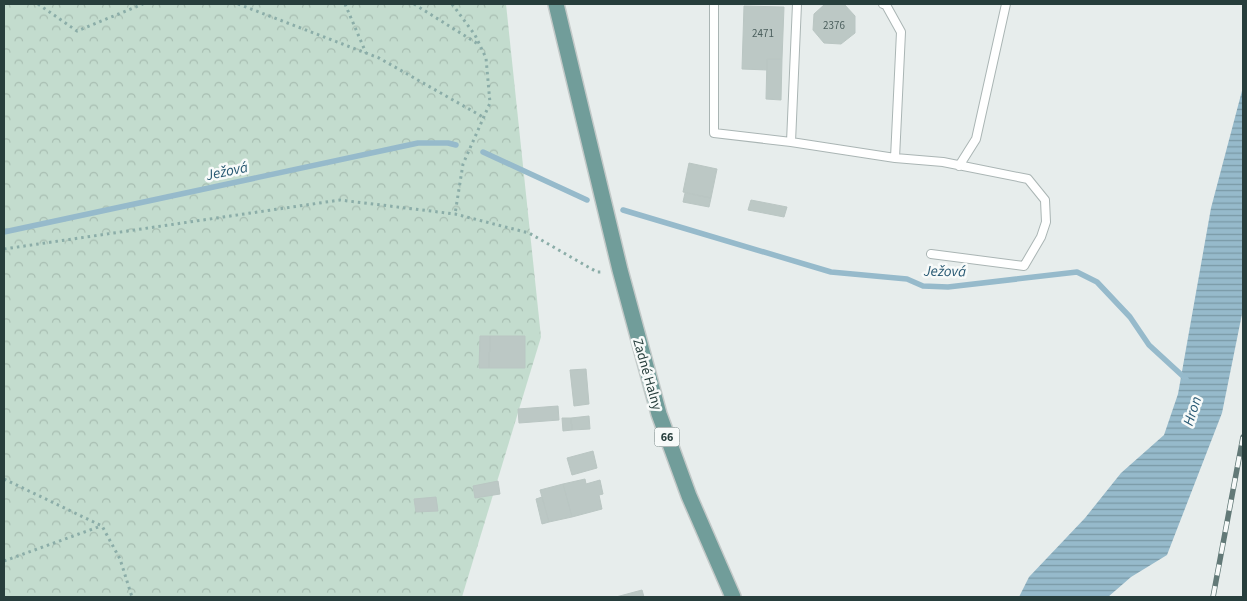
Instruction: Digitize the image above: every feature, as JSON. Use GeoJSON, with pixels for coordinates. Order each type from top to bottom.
{"type":"FeatureCollection","features":[{"type":"Feature","properties":{"kind":"main road","name":"Zadné Halny"},"geometry":{"type":"LineString","coordinates":[[556,4],[645,366],[672,452],[709,546],[733,597]]}},
{"type":"Feature","properties":{"kind":"lane"},"geometry":{"type":"LineString","coordinates":[[714,4],[714,133],[791,142],[895,158],[942,162],[1028,179],[1045,200],[1046,222],[1041,237],[1024,266],[931,254]]}},
{"type":"Feature","properties":{"kind":"lane"},"geometry":{"type":"LineString","coordinates":[[791,142],[797,4]]}},
{"type":"Feature","properties":{"kind":"lane"},"geometry":{"type":"LineString","coordinates":[[883,4],[886,5],[901,32],[895,158]]}},
{"type":"Feature","properties":{"kind":"lane"},"geometry":{"type":"LineString","coordinates":[[959,166],[976,139],[1006,4]]}},
{"type":"Feature","properties":{"kind":"path"},"geometry":{"type":"LineString","coordinates":[[38,4],[77,31],[144,4]]}},
{"type":"Feature","properties":{"kind":"path"},"geometry":{"type":"LineString","coordinates":[[238,4],[379,58],[483,118]]}},
{"type":"Feature","properties":{"kind":"path"},"geometry":{"type":"LineString","coordinates":[[345,4],[367,54]]}},
{"type":"Feature","properties":{"kind":"path"},"geometry":{"type":"LineString","coordinates":[[414,4],[479,44]]}},
{"type":"Feature","properties":{"kind":"path"},"geometry":{"type":"LineString","coordinates":[[452,4],[474,35],[486,58],[490,103],[463,164],[455,214]]}},
{"type":"Feature","properties":{"kind":"path"},"geometry":{"type":"LineString","coordinates":[[4,249],[340,200],[455,214],[529,233],[597,272],[620,270]]}},
{"type":"Feature","properties":{"kind":"path"},"geometry":{"type":"LineString","coordinates":[[4,479],[102,526],[120,559],[132,597]]}},
{"type":"Feature","properties":{"kind":"path"},"geometry":{"type":"LineString","coordinates":[[4,561],[102,526]]}},
{"type":"Feature","properties":{"kind":"green space"},"geometry":{"type":"Polygon","coordinates":[[[4,4],[506,4],[541,337],[462,597],[4,597],[4,4]]]}},
{"type":"Feature","properties":{"kind":"water","name":"Hron"},"geometry":{"type":"Polygon","coordinates":[[[1243,87],[1243,309],[1222,413],[1167,555],[1131,577],[1108,597],[1019,597],[1029,577],[1085,518],[1121,473],[1164,435],[1178,394],[1211,208],[1243,87]]]}},
{"type":"Feature","properties":{"kind":"building"},"geometry":{"type":"Polygon","coordinates":[[[825,4],[844,4],[855,16],[855,33],[841,44],[824,43],[813,30],[814,14],[825,4]]]}},
{"type":"Feature","properties":{"kind":"building"},"geometry":{"type":"Polygon","coordinates":[[[744,6],[784,7],[782,59],[767,59],[767,70],[742,69],[744,6]]]}},
{"type":"Feature","properties":{"kind":"building"},"geometry":{"type":"Polygon","coordinates":[[[767,59],[782,59],[781,100],[766,99],[767,59]]]}},
{"type":"Feature","properties":{"kind":"building"},"geometry":{"type":"Polygon","coordinates":[[[689,163],[717,169],[711,198],[683,192],[689,163]]]}},
{"type":"Feature","properties":{"kind":"building"},"geometry":{"type":"Polygon","coordinates":[[[685,193],[711,198],[709,207],[683,202],[685,193]]]}},
{"type":"Feature","properties":{"kind":"building"},"geometry":{"type":"Polygon","coordinates":[[[751,200],[787,207],[784,217],[748,210],[751,200]]]}},
{"type":"Feature","properties":{"kind":"building"},"geometry":{"type":"Polygon","coordinates":[[[480,336],[490,336],[489,368],[479,368],[480,336]]]}},
{"type":"Feature","properties":{"kind":"building"},"geometry":{"type":"Polygon","coordinates":[[[490,336],[525,336],[525,368],[489,368],[490,336]]]}},
{"type":"Feature","properties":{"kind":"building"},"geometry":{"type":"Polygon","coordinates":[[[586,369],[589,404],[574,406],[570,370],[586,369]]]}},
{"type":"Feature","properties":{"kind":"building"},"geometry":{"type":"Polygon","coordinates":[[[558,406],[559,420],[519,423],[518,409],[558,406]]]}},
{"type":"Feature","properties":{"kind":"building"},"geometry":{"type":"Polygon","coordinates":[[[589,416],[590,429],[572,430],[571,418],[589,416]]]}},
{"type":"Feature","properties":{"kind":"building"},"geometry":{"type":"Polygon","coordinates":[[[562,418],[571,418],[572,430],[563,431],[562,418]]]}},
{"type":"Feature","properties":{"kind":"building"},"geometry":{"type":"Polygon","coordinates":[[[593,451],[597,468],[572,475],[567,458],[593,451]]]}},
{"type":"Feature","properties":{"kind":"building"},"geometry":{"type":"Polygon","coordinates":[[[585,479],[586,484],[600,480],[603,494],[599,495],[602,509],[572,517],[563,484],[585,479]]]}},
{"type":"Feature","properties":{"kind":"building"},"geometry":{"type":"Polygon","coordinates":[[[498,481],[500,494],[475,498],[473,486],[498,481]]]}},
{"type":"Feature","properties":{"kind":"building"},"geometry":{"type":"Polygon","coordinates":[[[563,484],[572,517],[549,522],[540,490],[563,484]]]}},
{"type":"Feature","properties":{"kind":"building"},"geometry":{"type":"Polygon","coordinates":[[[436,497],[438,511],[416,512],[414,499],[436,497]]]}},
{"type":"Feature","properties":{"kind":"building"},"geometry":{"type":"Polygon","coordinates":[[[542,497],[549,522],[542,524],[536,499],[542,497]]]}},
{"type":"Feature","properties":{"kind":"building"},"geometry":{"type":"Polygon","coordinates":[[[642,590],[644,597],[616,597],[642,590]]]}},
{"type":"Feature","properties":{"kind":"waterway","name":"Ježová"},"geometry":{"type":"LineString","coordinates":[[4,232],[418,143],[448,143],[456,145]]}},
{"type":"Feature","properties":{"kind":"waterway","name":"Ježová"},"geometry":{"type":"LineString","coordinates":[[483,152],[587,200]]}},
{"type":"Feature","properties":{"kind":"waterway","name":"Ježová"},"geometry":{"type":"LineString","coordinates":[[623,210],[831,272],[907,279],[923,286],[948,287],[1077,272],[1097,282],[1130,317],[1149,345],[1186,379]]}},
{"type":"Feature","properties":{"kind":"railway"},"geometry":{"type":"LineString","coordinates":[[1213,597],[1243,437]]}}]}
